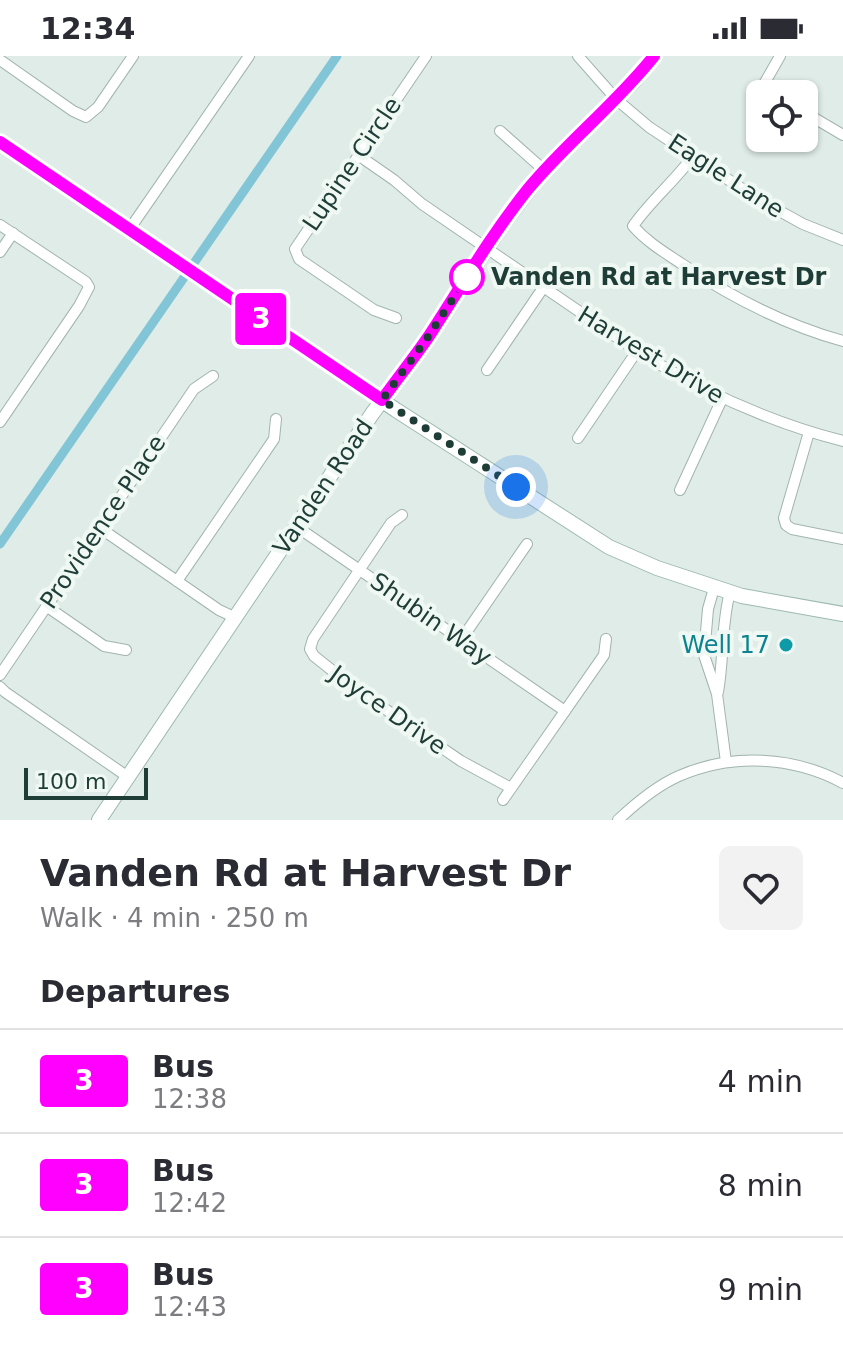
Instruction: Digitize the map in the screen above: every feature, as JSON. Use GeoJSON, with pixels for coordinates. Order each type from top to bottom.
{"type":"FeatureCollection","features":[{"type":"Feature","properties":{"kind":"main road","name":"Vanden Road"},"geometry":{"type":"LineString","coordinates":[[99,820],[486,248],[544,170],[616,99],[654,56]]}},
{"type":"Feature","properties":{"kind":"main road"},"geometry":{"type":"LineString","coordinates":[[0,142],[382,400],[609,547],[714,588],[768,602],[843,614]]}},
{"type":"Feature","properties":{"kind":"street"},"geometry":{"type":"LineString","coordinates":[[7,60],[73,111],[86,117],[98,107],[133,56]]}},
{"type":"Feature","properties":{"kind":"street"},"geometry":{"type":"LineString","coordinates":[[129,230],[249,56]]}},
{"type":"Feature","properties":{"kind":"street","name":"Lupine Circle"},"geometry":{"type":"LineString","coordinates":[[396,318],[374,310],[299,259],[295,249],[426,56]]}},
{"type":"Feature","properties":{"kind":"street","name":"Eagle Lane"},"geometry":{"type":"LineString","coordinates":[[578,56],[616,99],[649,127],[756,198],[803,224],[843,240]]}},
{"type":"Feature","properties":{"kind":"street"},"geometry":{"type":"LineString","coordinates":[[766,80],[780,56]]}},
{"type":"Feature","properties":{"kind":"street"},"geometry":{"type":"LineString","coordinates":[[818,120],[843,135]]}},
{"type":"Feature","properties":{"kind":"street"},"geometry":{"type":"LineString","coordinates":[[500,131],[544,170]]}},
{"type":"Feature","properties":{"kind":"street","name":"Harvest Drive"},"geometry":{"type":"LineString","coordinates":[[358,155],[422,204],[637,351],[722,399],[809,432],[843,441]]}},
{"type":"Feature","properties":{"kind":"street"},"geometry":{"type":"LineString","coordinates":[[693,156],[633,226],[644,238],[749,305],[843,341]]}},
{"type":"Feature","properties":{"kind":"street"},"geometry":{"type":"LineString","coordinates":[[0,225],[89,287],[0,422]]}},
{"type":"Feature","properties":{"kind":"street"},"geometry":{"type":"LineString","coordinates":[[0,252],[13,233]]}},
{"type":"Feature","properties":{"kind":"street"},"geometry":{"type":"LineString","coordinates":[[487,370],[543,288]]}},
{"type":"Feature","properties":{"kind":"street"},"geometry":{"type":"LineString","coordinates":[[578,438],[637,351]]}},
{"type":"Feature","properties":{"kind":"street","name":"Providence Place"},"geometry":{"type":"LineString","coordinates":[[0,675],[194,389],[213,376]]}},
{"type":"Feature","properties":{"kind":"street"},"geometry":{"type":"LineString","coordinates":[[680,490],[722,399]]}},
{"type":"Feature","properties":{"kind":"street"},"geometry":{"type":"LineString","coordinates":[[177,581],[274,439],[276,419]]}},
{"type":"Feature","properties":{"kind":"street"},"geometry":{"type":"LineString","coordinates":[[809,432],[784,518],[792,529],[843,539]]}},
{"type":"Feature","properties":{"kind":"street"},"geometry":{"type":"LineString","coordinates":[[360,570],[391,523],[402,515]]}},
{"type":"Feature","properties":{"kind":"street","name":"Shubin Way"},"geometry":{"type":"LineString","coordinates":[[297,527],[565,711]]}},
{"type":"Feature","properties":{"kind":"street"},"geometry":{"type":"LineString","coordinates":[[100,528],[219,610],[236,618]]}},
{"type":"Feature","properties":{"kind":"street"},"geometry":{"type":"LineString","coordinates":[[461,640],[527,544]]}},
{"type":"Feature","properties":{"kind":"street","name":"Joyce Drive"},"geometry":{"type":"LineString","coordinates":[[360,570],[313,639],[310,649],[314,656],[353,687],[461,761],[511,788]]}},
{"type":"Feature","properties":{"kind":"street"},"geometry":{"type":"LineString","coordinates":[[714,588],[708,609],[704,655],[717,694],[726,762]]}},
{"type":"Feature","properties":{"kind":"street"},"geometry":{"type":"LineString","coordinates":[[717,694],[724,613],[730,592]]}},
{"type":"Feature","properties":{"kind":"street"},"geometry":{"type":"LineString","coordinates":[[46,606],[104,646],[126,650]]}},
{"type":"Feature","properties":{"kind":"street"},"geometry":{"type":"LineString","coordinates":[[503,800],[604,655],[606,639]]}},
{"type":"Feature","properties":{"kind":"street"},"geometry":{"type":"LineString","coordinates":[[0,687],[128,777]]}},
{"type":"Feature","properties":{"kind":"street"},"geometry":{"type":"LineString","coordinates":[[618,820],[658,788],[679,776],[726,762],[772,761],[798,765],[843,783]]}},
{"type":"Feature","properties":{"kind":"waterway"},"geometry":{"type":"LineString","coordinates":[[0,544],[337,56]]}},
{"type":"Feature","properties":{"kind":"bus line","name":"3"},"geometry":{"type":"LineString","coordinates":[[0,142],[382,400],[525,193],[544,170],[634,81],[654,56]]}},
{"type":"Feature","properties":{"kind":"place","name":"Vanden Rd at Harvest Dr"},"geometry":{"type":"Point","coordinates":[467,277]}},
{"type":"Feature","properties":{"kind":"place","name":"Well 17"},"geometry":{"type":"Point","coordinates":[786,645]}},
{"type":"Feature","properties":{"kind":"route"},"geometry":{"type":"LineString","coordinates":[[467,277],[382,400],[516,487]]}}]}
